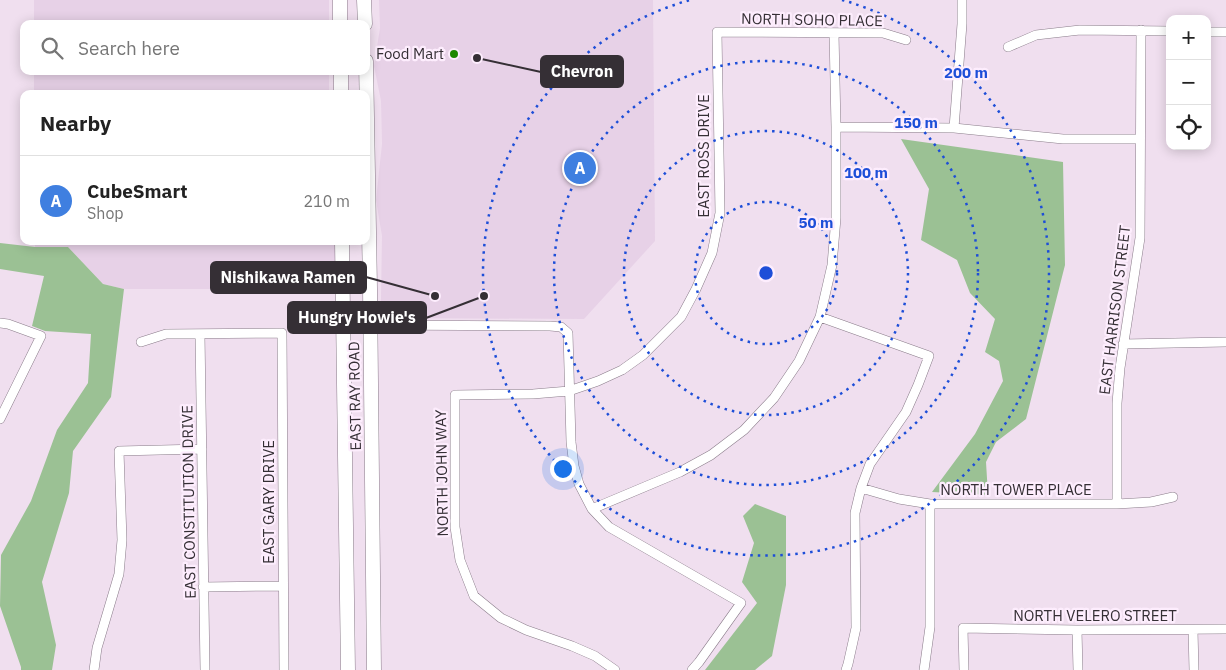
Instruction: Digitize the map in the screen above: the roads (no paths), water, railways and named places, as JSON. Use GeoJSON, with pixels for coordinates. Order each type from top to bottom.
{"type":"FeatureCollection","features":[{"type":"Feature","properties":{"kind":"main road"},"geometry":{"type":"LineString","coordinates":[[340,0],[340,20]]}},
{"type":"Feature","properties":{"kind":"main road"},"geometry":{"type":"LineString","coordinates":[[364,0],[365,20]]}},
{"type":"Feature","properties":{"kind":"main road"},"geometry":{"type":"LineString","coordinates":[[341,75],[341,90]]}},
{"type":"Feature","properties":{"kind":"main road","name":"EAST RAY ROAD"},"geometry":{"type":"LineString","coordinates":[[366,75],[366,90]]}},
{"type":"Feature","properties":{"kind":"main road","name":"EAST RAY ROAD"},"geometry":{"type":"LineString","coordinates":[[342,245],[348,670]]}},
{"type":"Feature","properties":{"kind":"main road","name":"EAST RAY ROAD"},"geometry":{"type":"LineString","coordinates":[[369,245],[374,670]]}},
{"type":"Feature","properties":{"kind":"street"},"geometry":{"type":"LineString","coordinates":[[954,128],[962,0]]}},
{"type":"Feature","properties":{"kind":"street"},"geometry":{"type":"LineString","coordinates":[[1008,47],[1036,35],[1080,30],[1166,31]]}},
{"type":"Feature","properties":{"kind":"street","name":"EAST HARRISON STREET"},"geometry":{"type":"LineString","coordinates":[[1117,504],[1117,403],[1120,368],[1140,238],[1141,30]]}},
{"type":"Feature","properties":{"kind":"street","name":"NORTH SOHO PLACE"},"geometry":{"type":"LineString","coordinates":[[718,32],[883,33],[906,40]]}},
{"type":"Feature","properties":{"kind":"street","name":"EAST ROSS DRIVE"},"geometry":{"type":"LineString","coordinates":[[455,395],[533,394],[569,391],[598,381],[622,370],[643,355],[681,317],[712,254],[720,213],[718,32]]}},
{"type":"Feature","properties":{"kind":"street"},"geometry":{"type":"LineString","coordinates":[[1211,32],[1226,32]]}},
{"type":"Feature","properties":{"kind":"street"},"geometry":{"type":"LineString","coordinates":[[592,509],[680,472],[711,455],[744,430],[774,398],[798,361],[820,317],[832,265],[836,218],[834,33]]}},
{"type":"Feature","properties":{"kind":"street"},"geometry":{"type":"LineString","coordinates":[[836,127],[954,128],[1063,139],[1140,139]]}},
{"type":"Feature","properties":{"kind":"street"},"geometry":{"type":"LineString","coordinates":[[820,317],[929,356],[906,412],[870,464],[860,488],[855,513],[856,628],[846,670]]}},
{"type":"Feature","properties":{"kind":"street"},"geometry":{"type":"LineString","coordinates":[[0,323],[41,336],[0,419]]}},
{"type":"Feature","properties":{"kind":"street"},"geometry":{"type":"LineString","coordinates":[[370,325],[550,326],[561,327],[568,333],[571,442],[574,466],[579,484],[592,509],[609,527],[741,603],[692,670]]}},
{"type":"Feature","properties":{"kind":"street","name":"EAST GARY DRIVE"},"geometry":{"type":"LineString","coordinates":[[200,334],[282,333],[284,670]]}},
{"type":"Feature","properties":{"kind":"street"},"geometry":{"type":"LineString","coordinates":[[141,342],[166,334],[200,334]]}},
{"type":"Feature","properties":{"kind":"street","name":"EAST CONSTITUTION DRIVE"},"geometry":{"type":"LineString","coordinates":[[200,334],[205,670]]}},
{"type":"Feature","properties":{"kind":"street"},"geometry":{"type":"LineString","coordinates":[[1123,344],[1226,342]]}},
{"type":"Feature","properties":{"kind":"street","name":"NORTH JOHN WAY"},"geometry":{"type":"LineString","coordinates":[[455,395],[455,527],[460,560],[474,596],[501,618],[526,630],[580,649],[595,656],[615,670]]}},
{"type":"Feature","properties":{"kind":"street"},"geometry":{"type":"LineString","coordinates":[[94,670],[97,648],[119,574],[122,540],[119,451],[202,449]]}},
{"type":"Feature","properties":{"kind":"street","name":"NORTH TOWER PLACE"},"geometry":{"type":"LineString","coordinates":[[860,488],[899,499],[930,504],[1117,504],[1151,502],[1173,497]]}},
{"type":"Feature","properties":{"kind":"street"},"geometry":{"type":"LineString","coordinates":[[924,670],[930,627],[930,504]]}},
{"type":"Feature","properties":{"kind":"street"},"geometry":{"type":"LineString","coordinates":[[203,587],[283,586]]}},
{"type":"Feature","properties":{"kind":"street","name":"NORTH VELERO STREET"},"geometry":{"type":"LineString","coordinates":[[964,670],[963,628],[1077,630],[1226,629]]}},
{"type":"Feature","properties":{"kind":"street"},"geometry":{"type":"LineString","coordinates":[[1077,630],[1078,670]]}},
{"type":"Feature","properties":{"kind":"street"},"geometry":{"type":"LineString","coordinates":[[1193,630],[1194,670]]}},
{"type":"Feature","properties":{"kind":"waterway"},"geometry":{"type":"LineString","coordinates":[[320,281],[333,281]]}},
{"type":"Feature","properties":{"kind":"place","name":"Food Mart"},"geometry":{"type":"Point","coordinates":[454,54]}},
{"type":"Feature","properties":{"kind":"place","name":"Chevron"},"geometry":{"type":"Point","coordinates":[477,58]}},
{"type":"Feature","properties":{"kind":"place","name":"CubeSmart"},"geometry":{"type":"Point","coordinates":[580,168]}},
{"type":"Feature","properties":{"kind":"place","name":"Nishikawa Ramen"},"geometry":{"type":"Point","coordinates":[435,296]}},
{"type":"Feature","properties":{"kind":"place","name":"Hungry Howie's"},"geometry":{"type":"Point","coordinates":[484,296]}}]}
